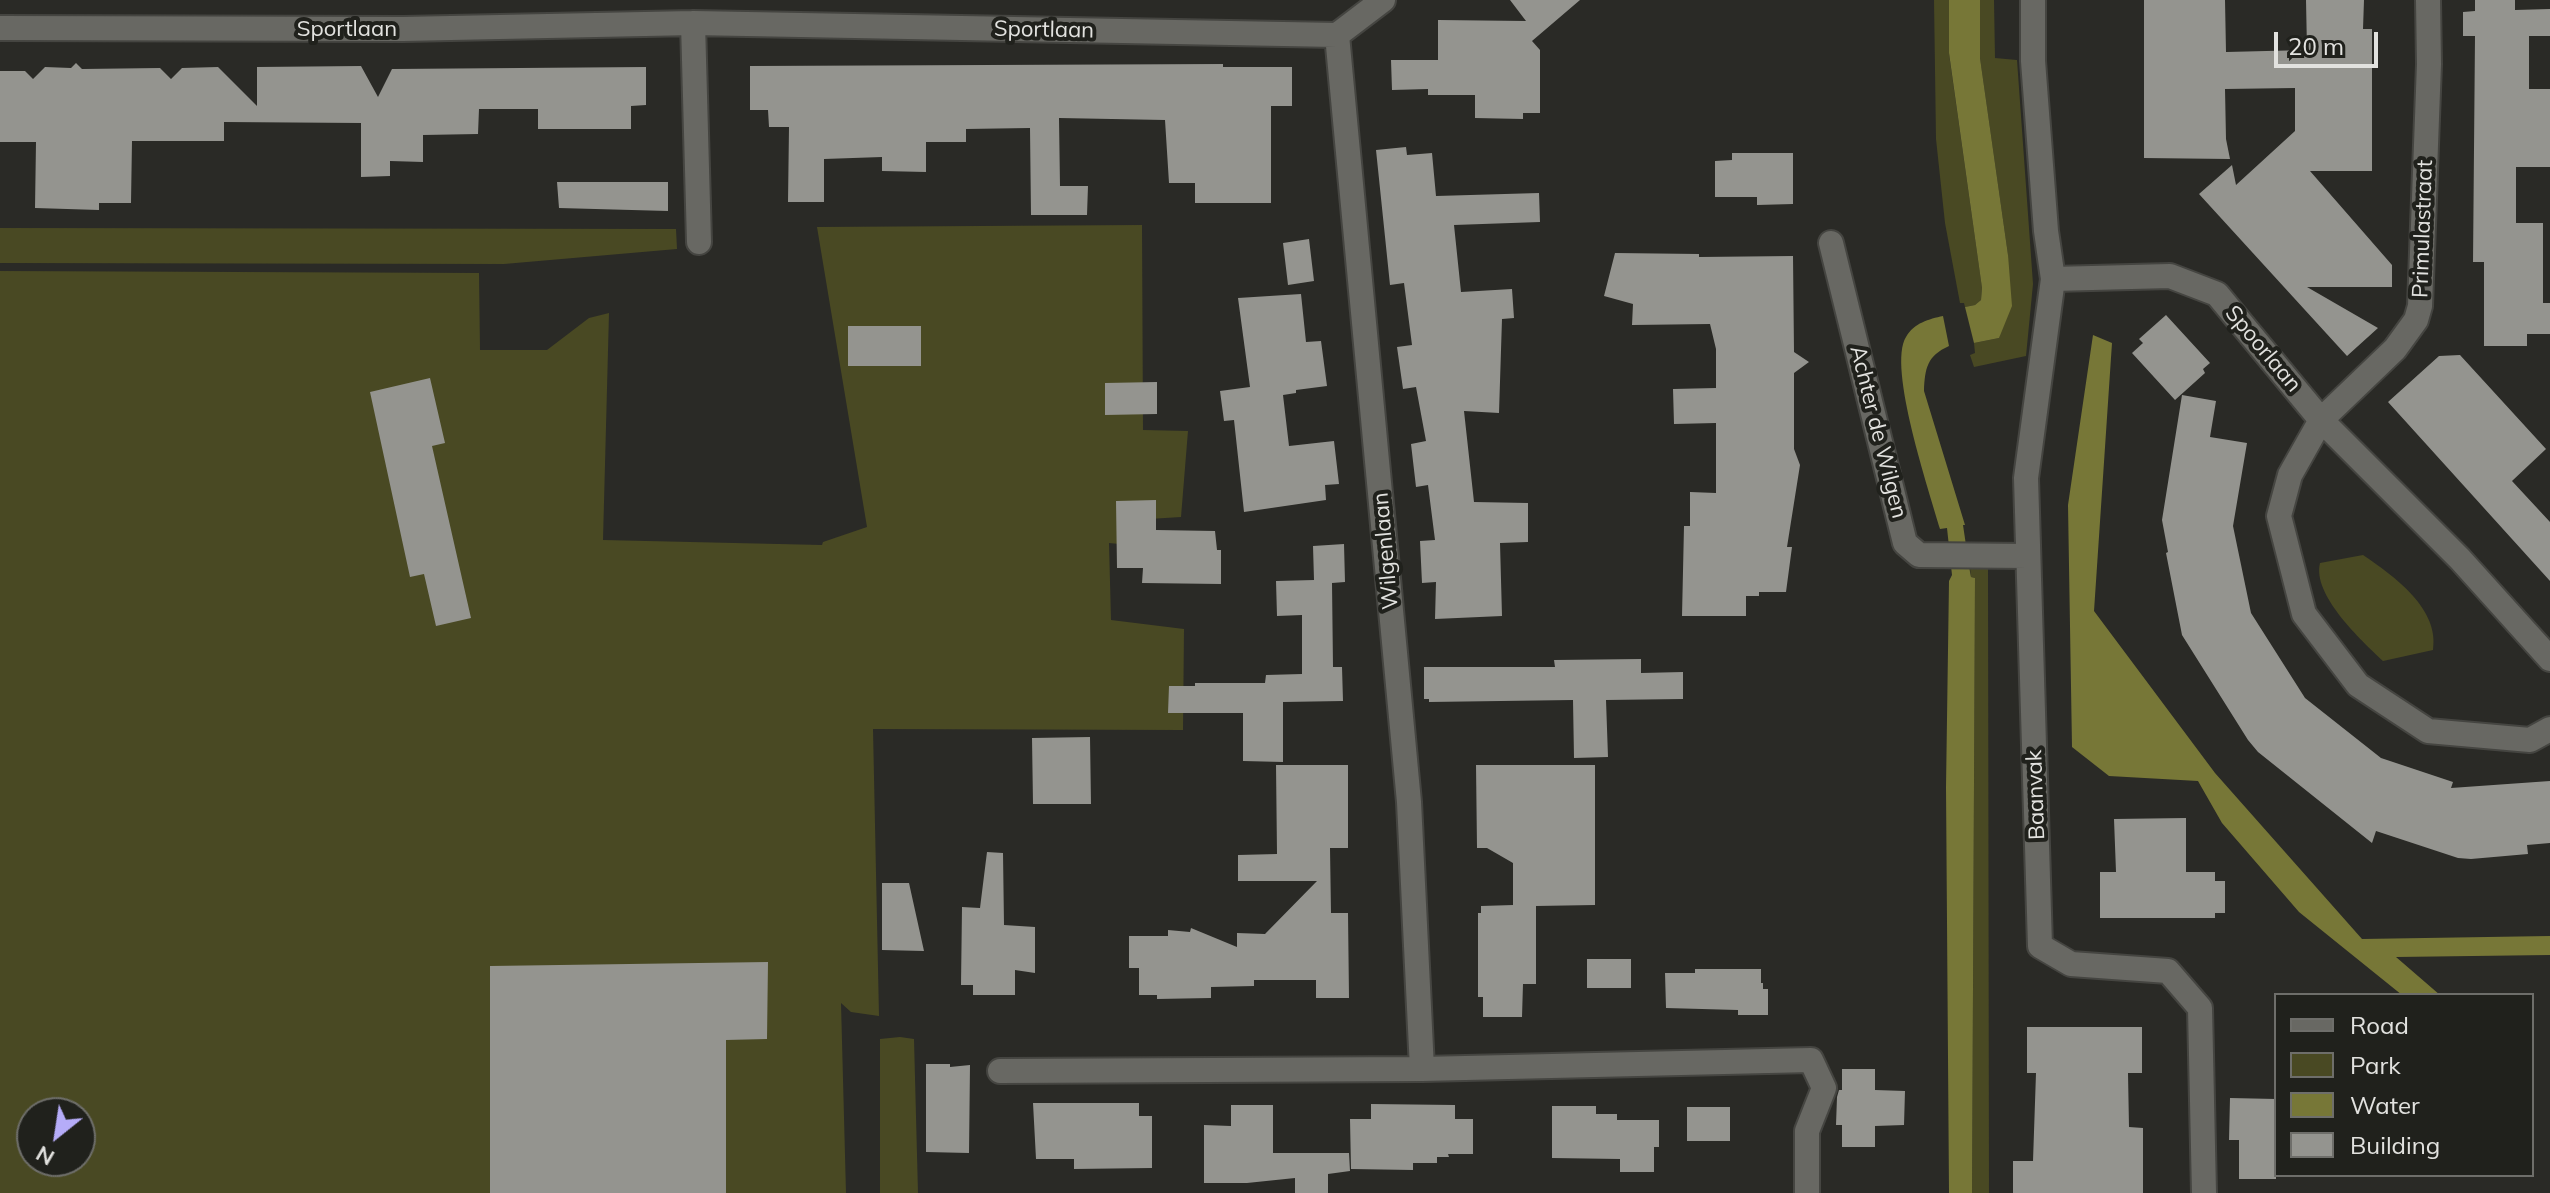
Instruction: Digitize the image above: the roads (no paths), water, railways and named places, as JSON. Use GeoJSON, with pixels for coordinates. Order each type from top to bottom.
{"type":"FeatureCollection","features":[{"type":"Feature","properties":{"kind":"street"},"geometry":{"type":"LineString","coordinates":[[1337,35],[1383,0]]}},
{"type":"Feature","properties":{"kind":"street"},"geometry":{"type":"LineString","coordinates":[[2033,0],[2033,61],[2053,279]]}},
{"type":"Feature","properties":{"kind":"street","name":"Primulastraat"},"geometry":{"type":"LineString","coordinates":[[2428,0],[2429,64],[2420,306],[2416,320],[2395,349],[2321,420],[2290,475],[2279,516],[2304,614],[2358,685],[2428,731],[2530,740],[2550,729]]}},
{"type":"Feature","properties":{"kind":"street"},"geometry":{"type":"LineString","coordinates":[[693,23],[699,242]]}},
{"type":"Feature","properties":{"kind":"street","name":"Sportlaan"},"geometry":{"type":"LineString","coordinates":[[0,28],[403,29],[693,23],[1337,35]]}},
{"type":"Feature","properties":{"kind":"street","name":"Wilgenlaan"},"geometry":{"type":"LineString","coordinates":[[1337,35],[1409,802],[1422,1069]]}},
{"type":"Feature","properties":{"kind":"street","name":"Achter de Wilgen"},"geometry":{"type":"LineString","coordinates":[[1831,243],[1905,543],[1919,555],[2028,556]]}},
{"type":"Feature","properties":{"kind":"street","name":"Spoorlaan"},"geometry":{"type":"LineString","coordinates":[[2053,279],[2170,276],[2217,294],[2321,420],[2460,559],[2550,659]]}},
{"type":"Feature","properties":{"kind":"street","name":"Baanvak"},"geometry":{"type":"LineString","coordinates":[[2053,279],[2026,478],[2040,946],[2071,964],[2168,971],[2200,1008],[2204,1193]]}},
{"type":"Feature","properties":{"kind":"street"},"geometry":{"type":"LineString","coordinates":[[1000,1071],[1422,1069],[1811,1060],[1824,1088],[1807,1131],[1807,1193]]}},
{"type":"Feature","properties":{"kind":"water"},"geometry":{"type":"Polygon","coordinates":[[[1949,0],[1980,0],[1980,58],[2008,255],[2012,306],[1999,338],[1974,343],[1965,307],[1981,300],[1982,288],[1949,53],[1949,0]]]}},
{"type":"Feature","properties":{"kind":"water"},"geometry":{"type":"Polygon","coordinates":[[[1943,316],[1949,346],[1936,354],[1929,364],[1924,391],[1965,525],[1970,572],[1971,577],[1975,578],[1972,1193],[1949,1193],[1946,787],[1949,581],[1952,575],[1947,528],[1940,529],[1912,431],[1902,375],[1902,352],[1909,332],[1922,322],[1943,316]]]}},
{"type":"Feature","properties":{"kind":"water"},"geometry":{"type":"Polygon","coordinates":[[[2093,335],[2112,343],[2094,611],[2215,773],[2362,939],[2550,936],[2550,955],[2396,957],[2438,993],[2400,993],[2299,912],[2222,823],[2198,781],[2109,776],[2072,747],[2068,505],[2093,335]]]}}]}
